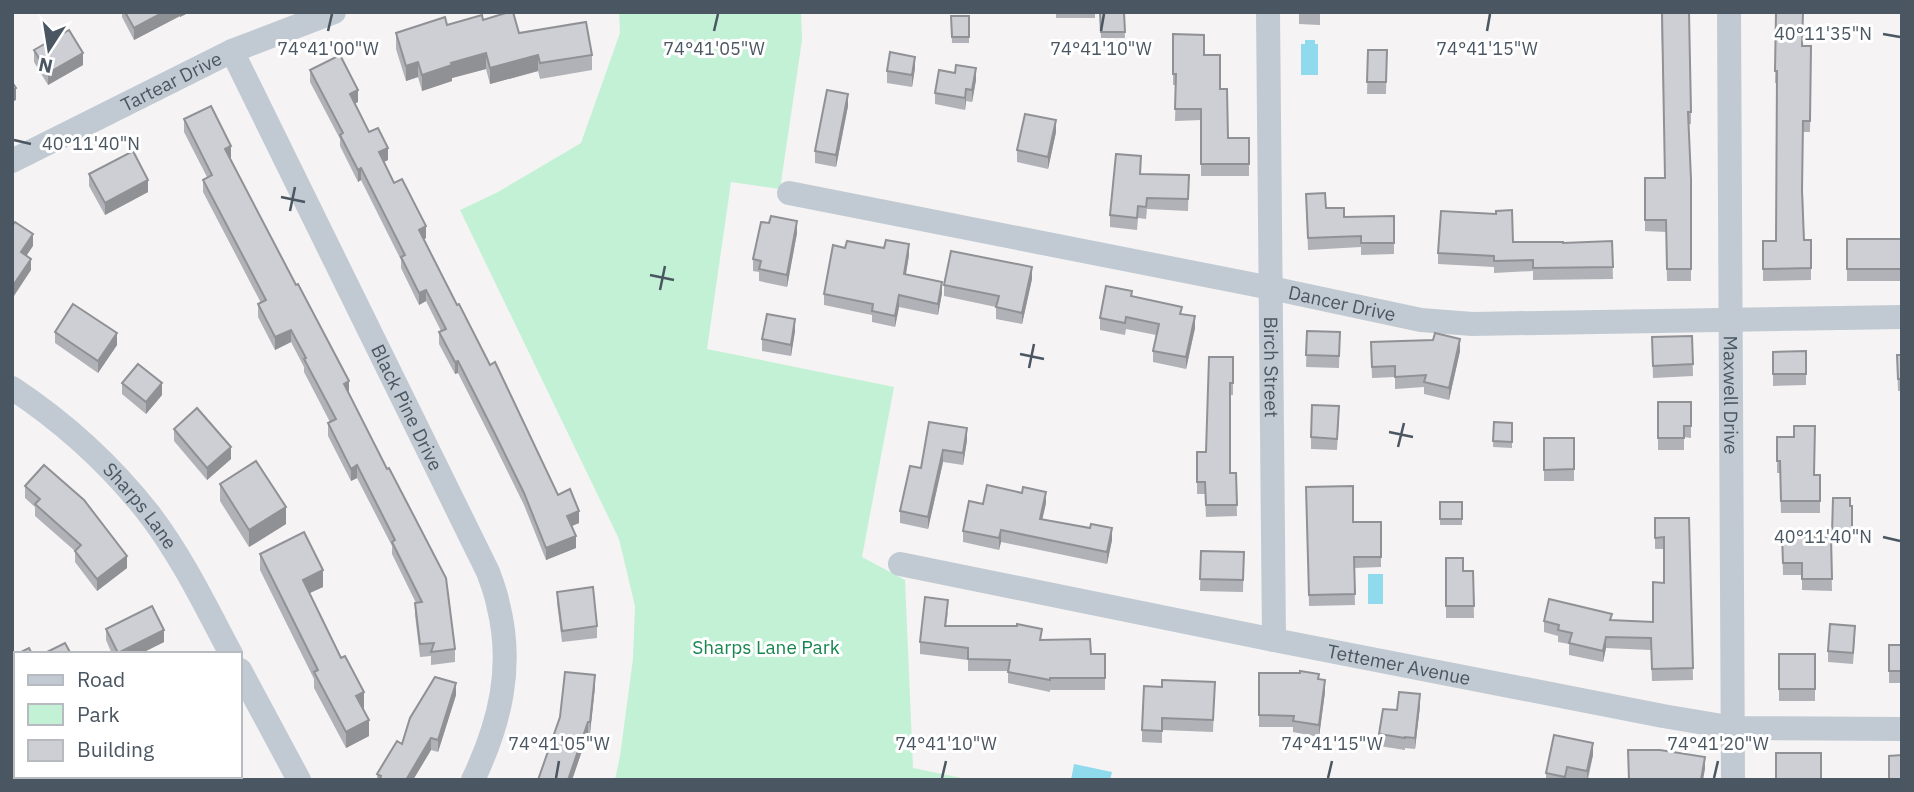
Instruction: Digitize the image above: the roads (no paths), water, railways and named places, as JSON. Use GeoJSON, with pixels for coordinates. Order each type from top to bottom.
{"type":"FeatureCollection","features":[{"type":"Feature","properties":{"kind":"street","name":"Tartear Drive"},"geometry":{"type":"LineString","coordinates":[[12,161],[232,51],[334,12]]}},
{"type":"Feature","properties":{"kind":"street","name":"Birch Street"},"geometry":{"type":"LineString","coordinates":[[1268,12],[1274,640]]}},
{"type":"Feature","properties":{"kind":"street","name":"Maxwell Drive"},"geometry":{"type":"LineString","coordinates":[[1729,12],[1733,780]]}},
{"type":"Feature","properties":{"kind":"street","name":"Black Pine Drive"},"geometry":{"type":"LineString","coordinates":[[232,51],[488,572],[499,605],[504,642],[504,681],[499,715],[473,780]]}},
{"type":"Feature","properties":{"kind":"street","name":"Dancer Drive"},"geometry":{"type":"LineString","coordinates":[[789,193],[1421,320],[1472,324],[1902,317]]}},
{"type":"Feature","properties":{"kind":"street","name":"Sharps Lane"},"geometry":{"type":"LineString","coordinates":[[12,388],[42,407],[82,440],[115,473],[151,516],[181,563],[230,652]]}},
{"type":"Feature","properties":{"kind":"street","name":"Tettemer Avenue"},"geometry":{"type":"LineString","coordinates":[[900,564],[1274,640],[1734,728],[1902,729]]}},
{"type":"Feature","properties":{"kind":"street"},"geometry":{"type":"LineString","coordinates":[[242,674],[299,780]]}},
{"type":"Feature","properties":{"kind":"water"},"geometry":{"type":"Polygon","coordinates":[[[1305,40],[1315,40],[1315,44],[1318,44],[1318,75],[1301,75],[1301,44],[1305,44],[1305,40]]]}},
{"type":"Feature","properties":{"kind":"water"},"geometry":{"type":"Polygon","coordinates":[[[1368,574],[1383,574],[1383,604],[1368,604],[1368,574]]]}},
{"type":"Feature","properties":{"kind":"water"},"geometry":{"type":"Polygon","coordinates":[[[1074,764],[1112,772],[1110,780],[1071,780],[1074,764]]]}},
{"type":"Feature","properties":{"kind":"park label","name":"Sharps Lane Park"},"geometry":{"type":"Point","coordinates":[766,647]}}]}
